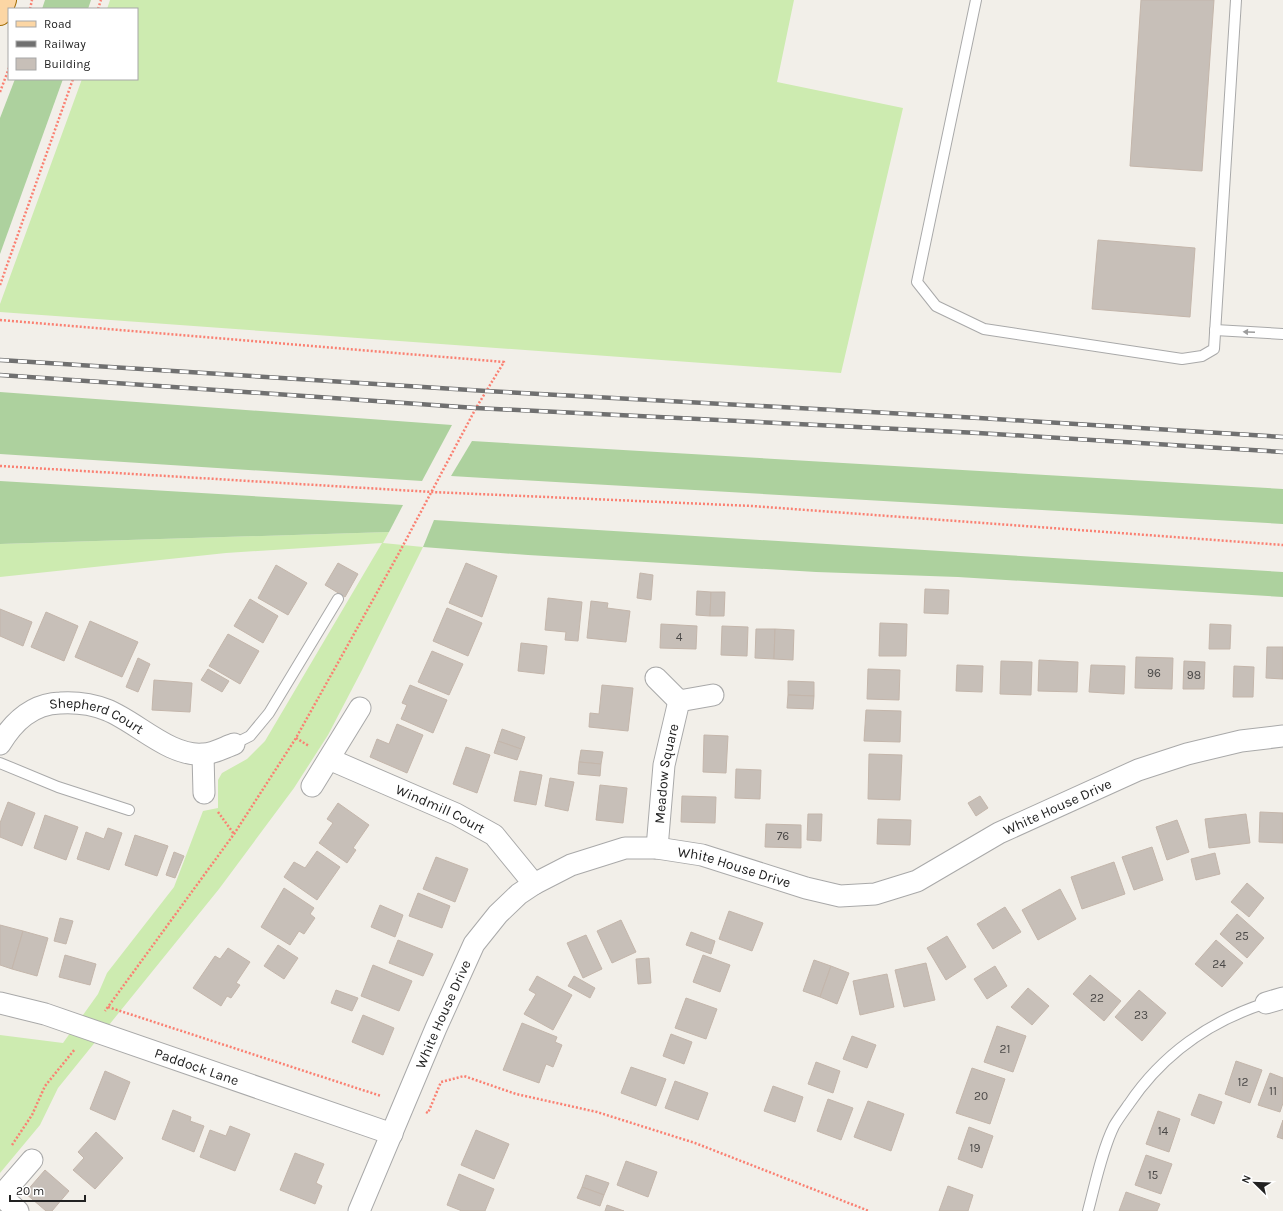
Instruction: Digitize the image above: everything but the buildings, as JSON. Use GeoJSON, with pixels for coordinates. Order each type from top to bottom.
{"type":"FeatureCollection","features":[{"type":"Feature","properties":{"kind":"main road"},"geometry":{"type":"LineString","coordinates":[[0,14],[5,0]]}},
{"type":"Feature","properties":{"kind":"street"},"geometry":{"type":"LineString","coordinates":[[656,678],[679,702],[713,695]]}},
{"type":"Feature","properties":{"kind":"street","name":"Shepherd Court"},"geometry":{"type":"LineString","coordinates":[[0,744],[21,717],[31,710],[52,703],[76,702],[108,710],[169,746],[190,753],[202,754],[234,744]]}},
{"type":"Feature","properties":{"kind":"street","name":"Meadow Square"},"geometry":{"type":"LineString","coordinates":[[657,848],[664,765],[679,702]]}},
{"type":"Feature","properties":{"kind":"street"},"geometry":{"type":"LineString","coordinates":[[312,786],[360,708]]}},
{"type":"Feature","properties":{"kind":"street","name":"White House Drive"},"geometry":{"type":"LineString","coordinates":[[359,1211],[436,1028],[474,944],[498,914],[519,894],[534,884],[570,865],[625,848],[657,848],[702,855],[806,888],[840,896],[875,894],[917,881],[999,833],[1138,770],[1187,754],[1241,741],[1283,736]]}},
{"type":"Feature","properties":{"kind":"street"},"geometry":{"type":"LineString","coordinates":[[202,754],[204,793]]}},
{"type":"Feature","properties":{"kind":"street","name":"Windmill Court"},"geometry":{"type":"LineString","coordinates":[[329,758],[456,814],[494,835],[534,884]]}},
{"type":"Feature","properties":{"kind":"street","name":"Paddock Lane"},"geometry":{"type":"LineString","coordinates":[[0,1003],[45,1014],[392,1134]]}},
{"type":"Feature","properties":{"kind":"street"},"geometry":{"type":"LineString","coordinates":[[18,1211],[0,1197],[32,1160]]}},
{"type":"Feature","properties":{"kind":"lane"},"geometry":{"type":"LineString","coordinates":[[976,0],[917,282],[936,306],[984,329],[1182,359],[1202,356],[1214,350],[1236,0]]}},
{"type":"Feature","properties":{"kind":"lane"},"geometry":{"type":"LineString","coordinates":[[1215,330],[1283,334]]}},
{"type":"Feature","properties":{"kind":"lane"},"geometry":{"type":"LineString","coordinates":[[234,744],[250,736],[269,713],[338,599]]}},
{"type":"Feature","properties":{"kind":"lane"},"geometry":{"type":"LineString","coordinates":[[0,763],[58,787],[129,810]]}},
{"type":"Feature","properties":{"kind":"lane"},"geometry":{"type":"LineString","coordinates":[[1088,1211],[1114,1126],[1137,1092],[1164,1062],[1196,1036],[1242,1011],[1274,1000]]}},
{"type":"Feature","properties":{"kind":"path"},"geometry":{"type":"LineString","coordinates":[[0,92],[8,71]]}},
{"type":"Feature","properties":{"kind":"path"},"geometry":{"type":"LineString","coordinates":[[0,285],[73,80]]}},
{"type":"Feature","properties":{"kind":"path"},"geometry":{"type":"LineString","coordinates":[[0,320],[504,362],[476,408],[432,492],[296,738],[234,834],[108,1007],[45,1086],[32,1115],[9,1148]]}},
{"type":"Feature","properties":{"kind":"path"},"geometry":{"type":"LineString","coordinates":[[0,466],[432,492],[752,506],[1283,545]]}},
{"type":"Feature","properties":{"kind":"path"},"geometry":{"type":"LineString","coordinates":[[204,793],[234,834]]}},
{"type":"Feature","properties":{"kind":"path"},"geometry":{"type":"LineString","coordinates":[[108,1007],[428,1112],[441,1082],[464,1076],[516,1094],[597,1112],[695,1142],[869,1211]]}},
{"type":"Feature","properties":{"kind":"green space"},"geometry":{"type":"Polygon","coordinates":[[[45,0],[91,0],[88,8],[42,8],[45,0]]]}},
{"type":"Feature","properties":{"kind":"green space"},"geometry":{"type":"Polygon","coordinates":[[[110,0],[794,0],[777,82],[903,108],[841,373],[0,312],[0,304],[82,80],[138,80],[138,8],[107,8],[110,0]]]}},
{"type":"Feature","properties":{"kind":"green space"},"geometry":{"type":"Polygon","coordinates":[[[15,80],[63,80],[0,254],[0,118],[15,80]]]}},
{"type":"Feature","properties":{"kind":"green space"},"geometry":{"type":"Polygon","coordinates":[[[0,392],[452,425],[422,481],[0,454],[0,392]]]}},
{"type":"Feature","properties":{"kind":"green space"},"geometry":{"type":"Polygon","coordinates":[[[472,441],[1283,489],[1283,524],[451,476],[472,441]]]}},
{"type":"Feature","properties":{"kind":"green space"},"geometry":{"type":"Polygon","coordinates":[[[0,481],[403,505],[389,532],[0,544],[0,481]]]}},
{"type":"Feature","properties":{"kind":"green space"},"geometry":{"type":"Polygon","coordinates":[[[434,520],[1283,572],[1283,597],[958,577],[816,572],[528,555],[423,547],[434,520]]]}},
{"type":"Feature","properties":{"kind":"green space"},"geometry":{"type":"Polygon","coordinates":[[[389,532],[383,543],[423,547],[328,735],[294,788],[219,889],[58,1088],[40,1125],[0,1173],[0,1035],[63,1043],[98,994],[107,973],[174,887],[203,811],[218,808],[218,780],[222,773],[247,759],[265,741],[382,543],[226,553],[0,577],[0,544],[389,532]]]}},
{"type":"Feature","properties":{"kind":"railway"},"geometry":{"type":"LineString","coordinates":[[0,360],[486,391],[979,418],[1283,437]]}},
{"type":"Feature","properties":{"kind":"railway"},"geometry":{"type":"LineString","coordinates":[[0,375],[476,408],[978,433],[1283,452]]}}]}
